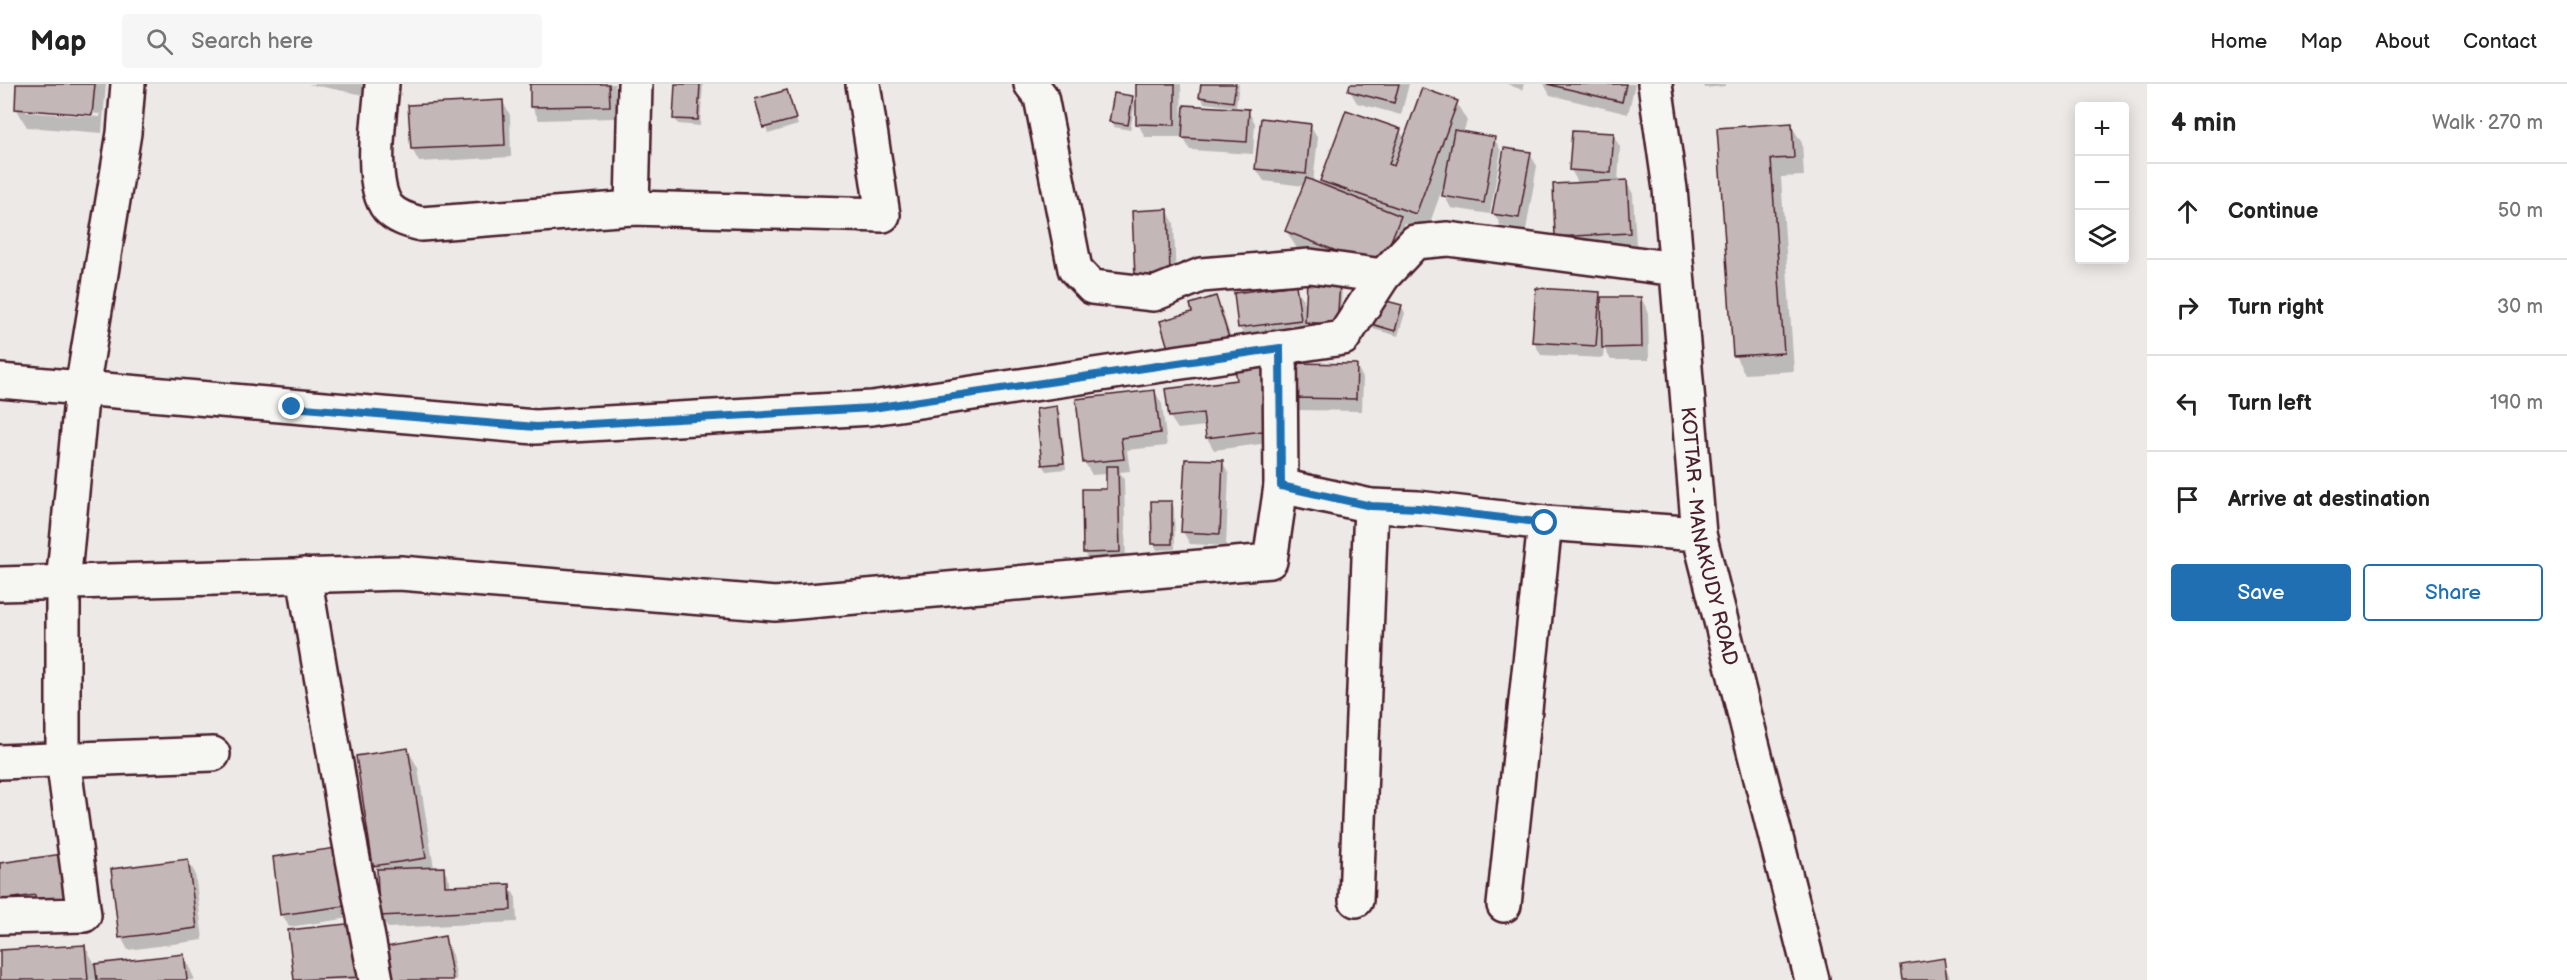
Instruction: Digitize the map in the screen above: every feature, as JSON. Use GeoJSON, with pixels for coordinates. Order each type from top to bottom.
{"type":"FeatureCollection","features":[{"type":"Feature","properties":{"kind":"street"},"geometry":{"type":"LineString","coordinates":[[0,917],[84,915],[63,759],[63,584],[82,389],[124,133],[128,84]]}},
{"type":"Feature","properties":{"kind":"street"},"geometry":{"type":"LineString","coordinates":[[382,84],[377,173],[388,207],[401,218],[421,224],[632,208],[883,215],[863,84]]}},
{"type":"Feature","properties":{"kind":"street"},"geometry":{"type":"LineString","coordinates":[[632,208],[635,84]]}},
{"type":"Feature","properties":{"kind":"street"},"geometry":{"type":"LineString","coordinates":[[1031,84],[1041,97],[1075,269],[1092,287],[1154,294],[1201,274],[1310,266],[1383,276]]}},
{"type":"Feature","properties":{"kind":"street","name":"KOTTAR - MANAKUDY ROAD"},"geometry":{"type":"LineString","coordinates":[[1655,84],[1670,189],[1700,534],[1812,980]]}},
{"type":"Feature","properties":{"kind":"street"},"geometry":{"type":"LineString","coordinates":[[0,381],[536,427],[872,408],[1343,338],[1383,276],[1415,242],[1448,239],[1676,269]]}},
{"type":"Feature","properties":{"kind":"street"},"geometry":{"type":"LineString","coordinates":[[0,584],[400,573],[775,604],[1270,561],[1281,486],[1280,348]]}},
{"type":"Feature","properties":{"kind":"street"},"geometry":{"type":"LineString","coordinates":[[1281,486],[1371,506],[1418,508],[1545,523],[1700,534]]}},
{"type":"Feature","properties":{"kind":"street"},"geometry":{"type":"LineString","coordinates":[[1356,900],[1371,506]]}},
{"type":"Feature","properties":{"kind":"street"},"geometry":{"type":"LineString","coordinates":[[1504,904],[1545,523]]}},
{"type":"Feature","properties":{"kind":"street"},"geometry":{"type":"LineString","coordinates":[[304,575],[345,817],[376,980]]}},
{"type":"Feature","properties":{"kind":"street"},"geometry":{"type":"LineString","coordinates":[[0,762],[213,754]]}},
{"type":"Feature","properties":{"kind":"building"},"geometry":{"type":"Polygon","coordinates":[[[16,84],[95,84],[92,115],[15,109],[16,84]]]}},
{"type":"Feature","properties":{"kind":"building"},"geometry":{"type":"Polygon","coordinates":[[[530,84],[609,84],[610,106],[530,107],[530,84]]]}},
{"type":"Feature","properties":{"kind":"building"},"geometry":{"type":"Polygon","coordinates":[[[675,84],[700,84],[698,120],[673,119],[675,84]]]}},
{"type":"Feature","properties":{"kind":"building"},"geometry":{"type":"Polygon","coordinates":[[[1136,84],[1175,84],[1175,125],[1136,124],[1136,84]]]}},
{"type":"Feature","properties":{"kind":"building"},"geometry":{"type":"Polygon","coordinates":[[[1201,84],[1236,84],[1233,102],[1199,97],[1201,84]]]}},
{"type":"Feature","properties":{"kind":"building"},"geometry":{"type":"Polygon","coordinates":[[[1350,84],[1399,84],[1394,103],[1348,91],[1350,84]]]}},
{"type":"Feature","properties":{"kind":"building"},"geometry":{"type":"Polygon","coordinates":[[[1547,84],[1626,84],[1622,102],[1547,84]]]}},
{"type":"Feature","properties":{"kind":"building"},"geometry":{"type":"Polygon","coordinates":[[[1422,88],[1458,101],[1416,214],[1320,181],[1346,110],[1401,129],[1389,164],[1394,166],[1422,88]]]}},
{"type":"Feature","properties":{"kind":"building"},"geometry":{"type":"Polygon","coordinates":[[[787,90],[796,119],[763,128],[755,99],[787,90]]]}},
{"type":"Feature","properties":{"kind":"building"},"geometry":{"type":"Polygon","coordinates":[[[1114,93],[1133,96],[1128,125],[1109,122],[1114,93]]]}},
{"type":"Feature","properties":{"kind":"building"},"geometry":{"type":"Polygon","coordinates":[[[503,100],[505,145],[411,149],[408,105],[503,100]]]}},
{"type":"Feature","properties":{"kind":"building"},"geometry":{"type":"Polygon","coordinates":[[[1184,105],[1249,109],[1247,142],[1182,138],[1184,105]]]}},
{"type":"Feature","properties":{"kind":"building"},"geometry":{"type":"Polygon","coordinates":[[[1261,118],[1311,124],[1306,174],[1255,169],[1261,118]]]}},
{"type":"Feature","properties":{"kind":"building"},"geometry":{"type":"Polygon","coordinates":[[[1792,123],[1794,158],[1771,159],[1784,353],[1733,356],[1717,128],[1792,123]]]}},
{"type":"Feature","properties":{"kind":"building"},"geometry":{"type":"Polygon","coordinates":[[[1454,130],[1495,137],[1484,203],[1442,196],[1454,130]]]}},
{"type":"Feature","properties":{"kind":"building"},"geometry":{"type":"Polygon","coordinates":[[[1572,131],[1614,133],[1611,173],[1569,170],[1572,131]]]}},
{"type":"Feature","properties":{"kind":"building"},"geometry":{"type":"Polygon","coordinates":[[[1504,148],[1531,152],[1519,218],[1492,214],[1504,148]]]}},
{"type":"Feature","properties":{"kind":"building"},"geometry":{"type":"Polygon","coordinates":[[[1306,178],[1401,216],[1380,268],[1285,231],[1306,178]]]}},
{"type":"Feature","properties":{"kind":"building"},"geometry":{"type":"Polygon","coordinates":[[[1627,180],[1630,233],[1555,237],[1553,184],[1627,180]]]}},
{"type":"Feature","properties":{"kind":"building"},"geometry":{"type":"Polygon","coordinates":[[[1168,209],[1170,274],[1135,276],[1132,211],[1168,209]]]}},
{"type":"Feature","properties":{"kind":"building"},"geometry":{"type":"Polygon","coordinates":[[[1307,280],[1340,282],[1337,325],[1305,322],[1307,280]]]}},
{"type":"Feature","properties":{"kind":"building"},"geometry":{"type":"Polygon","coordinates":[[[1296,285],[1301,320],[1238,328],[1234,293],[1296,285]]]}},
{"type":"Feature","properties":{"kind":"building"},"geometry":{"type":"Polygon","coordinates":[[[1536,288],[1600,292],[1596,346],[1532,342],[1536,288]]]}},
{"type":"Feature","properties":{"kind":"building"},"geometry":{"type":"Polygon","coordinates":[[[1216,296],[1229,338],[1170,355],[1160,321],[1192,312],[1190,304],[1216,296]]]}},
{"type":"Feature","properties":{"kind":"building"},"geometry":{"type":"Polygon","coordinates":[[[1601,297],[1641,297],[1642,347],[1602,348],[1601,297]]]}},
{"type":"Feature","properties":{"kind":"building"},"geometry":{"type":"Polygon","coordinates":[[[1375,298],[1402,305],[1395,331],[1368,323],[1375,298]]]}},
{"type":"Feature","properties":{"kind":"building"},"geometry":{"type":"Polygon","coordinates":[[[1262,359],[1271,430],[1206,438],[1203,413],[1169,417],[1165,389],[1237,380],[1234,362],[1262,359]]]}},
{"type":"Feature","properties":{"kind":"building"},"geometry":{"type":"Polygon","coordinates":[[[1290,363],[1357,364],[1356,399],[1289,398],[1290,363]]]}},
{"type":"Feature","properties":{"kind":"building"},"geometry":{"type":"Polygon","coordinates":[[[1155,390],[1160,433],[1121,438],[1124,459],[1083,463],[1076,399],[1155,390]]]}},
{"type":"Feature","properties":{"kind":"building"},"geometry":{"type":"Polygon","coordinates":[[[1057,406],[1064,463],[1042,465],[1036,409],[1057,406]]]}},
{"type":"Feature","properties":{"kind":"building"},"geometry":{"type":"Polygon","coordinates":[[[1185,459],[1223,460],[1220,534],[1181,532],[1185,459]]]}},
{"type":"Feature","properties":{"kind":"building"},"geometry":{"type":"Polygon","coordinates":[[[1106,466],[1118,466],[1120,552],[1083,553],[1082,489],[1106,489],[1106,466]]]}},
{"type":"Feature","properties":{"kind":"building"},"geometry":{"type":"Polygon","coordinates":[[[1151,501],[1172,501],[1172,544],[1152,544],[1151,501]]]}},
{"type":"Feature","properties":{"kind":"building"},"geometry":{"type":"Polygon","coordinates":[[[408,748],[426,858],[373,866],[356,756],[408,748]]]}},
{"type":"Feature","properties":{"kind":"building"},"geometry":{"type":"Polygon","coordinates":[[[336,848],[344,906],[280,915],[273,857],[336,848]]]}},
{"type":"Feature","properties":{"kind":"building"},"geometry":{"type":"Polygon","coordinates":[[[69,853],[76,905],[38,910],[35,895],[0,900],[0,863],[69,853]]]}},
{"type":"Feature","properties":{"kind":"building"},"geometry":{"type":"Polygon","coordinates":[[[188,859],[197,928],[119,938],[111,869],[188,859]]]}},
{"type":"Feature","properties":{"kind":"building"},"geometry":{"type":"Polygon","coordinates":[[[444,867],[445,886],[510,884],[511,910],[379,916],[377,869],[444,867]]]}},
{"type":"Feature","properties":{"kind":"building"},"geometry":{"type":"Polygon","coordinates":[[[356,923],[362,977],[294,980],[288,930],[356,923]]]}},
{"type":"Feature","properties":{"kind":"building"},"geometry":{"type":"Polygon","coordinates":[[[445,936],[453,980],[392,980],[386,947],[445,936]]]}},
{"type":"Feature","properties":{"kind":"building"},"geometry":{"type":"Polygon","coordinates":[[[85,945],[88,980],[0,980],[0,950],[85,945]]]}},
{"type":"Feature","properties":{"kind":"building"},"geometry":{"type":"Polygon","coordinates":[[[184,954],[187,980],[97,980],[95,964],[184,954]]]}},
{"type":"Feature","properties":{"kind":"building"},"geometry":{"type":"Polygon","coordinates":[[[1944,958],[1947,980],[1903,980],[1901,965],[1944,958]]]}},
{"type":"Feature","properties":{"kind":"route"},"geometry":{"type":"LineString","coordinates":[[292,407],[536,427],[872,408],[1280,348],[1281,486],[1371,506],[1418,508],[1545,523]]}}]}
